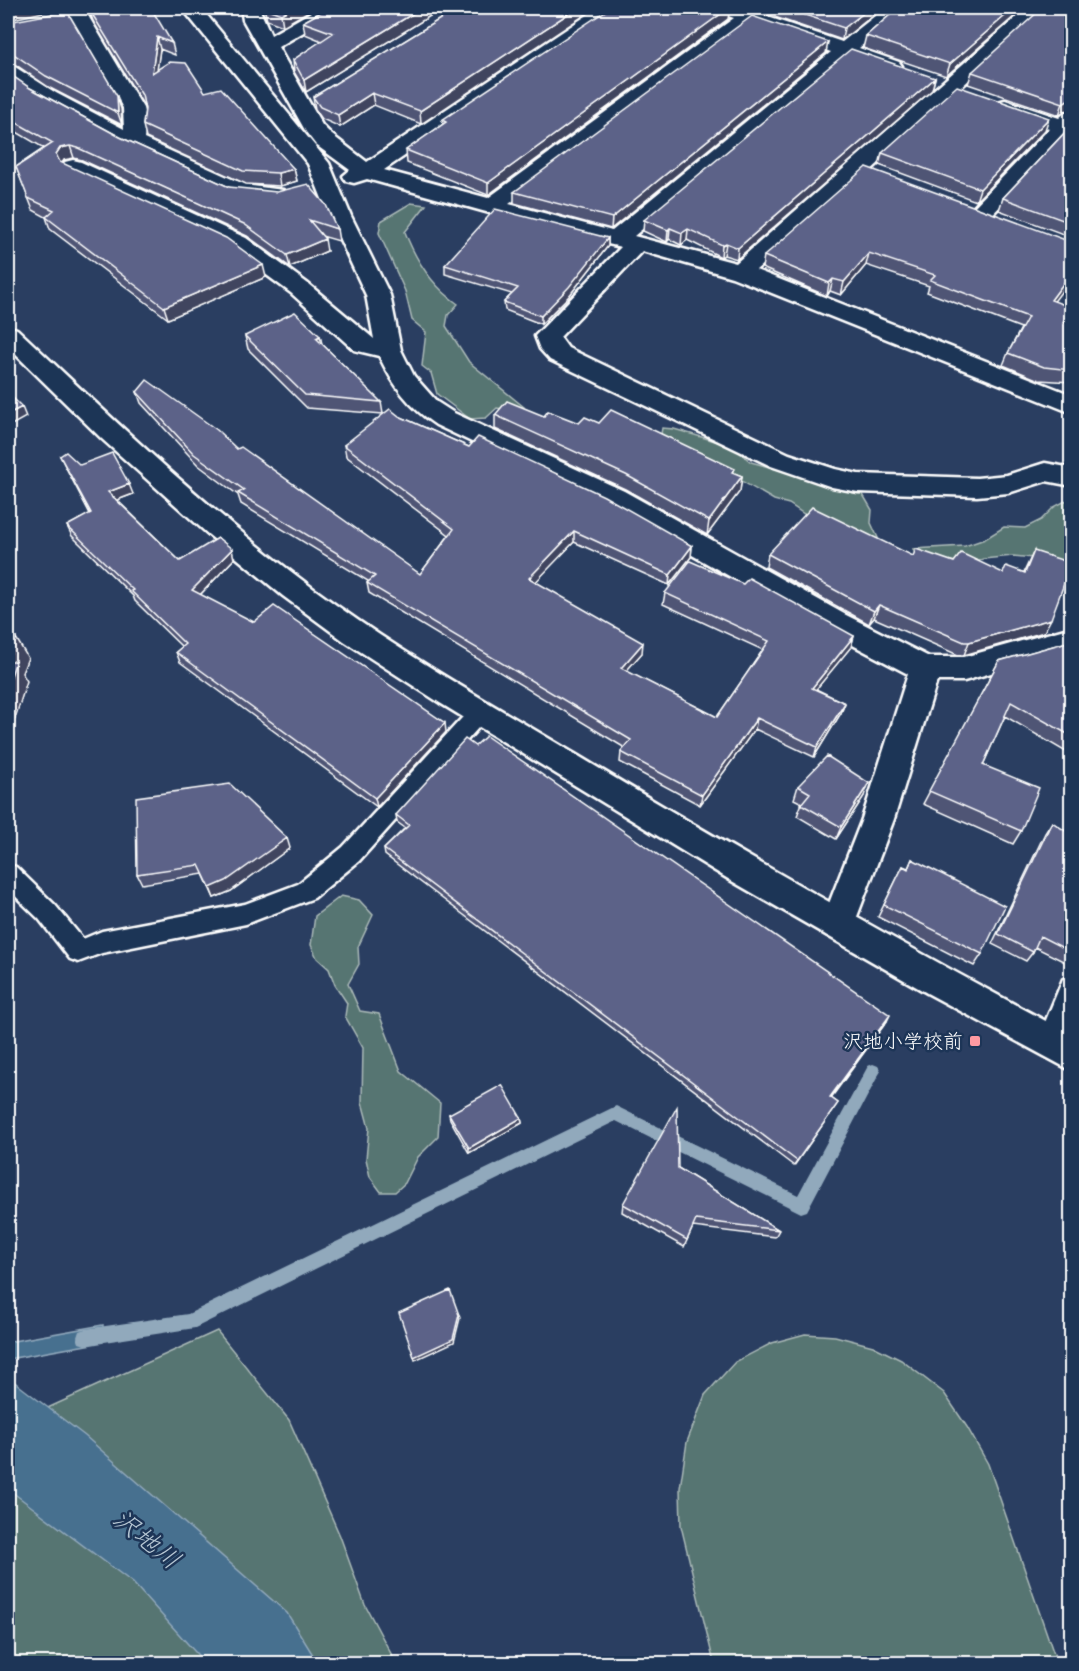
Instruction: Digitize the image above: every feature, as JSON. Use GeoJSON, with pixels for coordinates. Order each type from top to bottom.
{"type":"FeatureCollection","features":[{"type":"Feature","properties":{"kind":"street"},"geometry":{"type":"LineString","coordinates":[[191,8],[318,163],[313,187]]}},
{"type":"Feature","properties":{"kind":"street"},"geometry":{"type":"LineString","coordinates":[[250,8],[253,20],[313,128],[324,140],[367,172],[740,272],[1071,405]]}},
{"type":"Feature","properties":{"kind":"street"},"geometry":{"type":"LineString","coordinates":[[267,45],[331,8]]}},
{"type":"Feature","properties":{"kind":"street"},"geometry":{"type":"LineString","coordinates":[[8,71],[42,94],[133,142],[242,192],[267,196],[313,187],[367,172],[610,8]]}},
{"type":"Feature","properties":{"kind":"street"},"geometry":{"type":"LineString","coordinates":[[724,8],[753,11],[845,50],[908,72]]}},
{"type":"Feature","properties":{"kind":"street"},"geometry":{"type":"LineString","coordinates":[[896,8],[627,241],[548,336],[549,343],[560,354],[780,460],[832,478],[881,486],[977,487],[1008,484],[1045,472],[1071,477]]}},
{"type":"Feature","properties":{"kind":"street"},"geometry":{"type":"LineString","coordinates":[[740,272],[1038,8]]}},
{"type":"Feature","properties":{"kind":"street"},"geometry":{"type":"LineString","coordinates":[[54,18],[85,11],[133,108],[135,121],[133,142]]}},
{"type":"Feature","properties":{"kind":"street"},"geometry":{"type":"LineString","coordinates":[[492,206],[753,11]]}},
{"type":"Feature","properties":{"kind":"street"},"geometry":{"type":"LineString","coordinates":[[929,80],[1068,124],[990,218],[958,206]]}},
{"type":"Feature","properties":{"kind":"street"},"geometry":{"type":"LineString","coordinates":[[300,107],[320,95]]}},
{"type":"Feature","properties":{"kind":"street"},"geometry":{"type":"LineString","coordinates":[[73,167],[238,243],[299,288],[363,344],[389,350]]}},
{"type":"Feature","properties":{"kind":"street"},"geometry":{"type":"LineString","coordinates":[[860,168],[882,177]]}},
{"type":"Feature","properties":{"kind":"street"},"geometry":{"type":"LineString","coordinates":[[313,187],[340,216],[378,295],[389,350],[403,380],[428,408],[445,419],[614,498],[826,618],[926,669],[964,669],[1071,638]]}},
{"type":"Feature","properties":{"kind":"street"},"geometry":{"type":"LineString","coordinates":[[8,334],[146,464],[295,590],[386,654],[652,818],[1060,1048]]}},
{"type":"Feature","properties":{"kind":"street"},"geometry":{"type":"LineString","coordinates":[[838,924],[879,819],[926,669]]}},
{"type":"Feature","properties":{"kind":"lane"},"geometry":{"type":"LineString","coordinates":[[8,874],[47,912],[78,951],[102,942],[246,914],[306,891],[351,854],[480,712]]}},
{"type":"Feature","properties":{"kind":"lane"},"geometry":{"type":"LineString","coordinates":[[1060,1048],[1071,987]]}},
{"type":"Feature","properties":{"kind":"green space"},"geometry":{"type":"Polygon","coordinates":[[[411,203],[426,205],[405,232],[409,243],[433,281],[458,304],[448,315],[446,326],[469,362],[524,407],[514,411],[497,408],[486,418],[470,419],[437,394],[431,373],[422,366],[426,332],[412,320],[405,291],[379,233],[381,221],[411,203]]]}},
{"type":"Feature","properties":{"kind":"green space"},"geometry":{"type":"Polygon","coordinates":[[[662,428],[674,429],[732,446],[751,462],[838,489],[862,493],[872,510],[871,523],[878,538],[873,545],[810,518],[789,504],[774,500],[661,434],[662,428]]]}},
{"type":"Feature","properties":{"kind":"green space"},"geometry":{"type":"Polygon","coordinates":[[[1071,498],[1071,574],[1044,559],[1013,556],[983,559],[967,565],[952,561],[932,565],[916,557],[913,549],[965,546],[985,539],[1004,527],[1025,528],[1041,520],[1054,507],[1071,498]]]}},
{"type":"Feature","properties":{"kind":"green space"},"geometry":{"type":"Polygon","coordinates":[[[341,896],[359,900],[373,915],[358,947],[359,964],[348,984],[360,1011],[379,1014],[401,1071],[440,1103],[438,1137],[418,1157],[405,1183],[395,1192],[381,1192],[370,1177],[366,1159],[369,1128],[362,1102],[363,1048],[345,1016],[347,1003],[335,985],[329,969],[317,958],[311,945],[315,916],[341,896]]]}},
{"type":"Feature","properties":{"kind":"green space"},"geometry":{"type":"Polygon","coordinates":[[[217,1331],[289,1420],[340,1536],[365,1605],[396,1663],[8,1663],[8,1426],[217,1331]]]}},
{"type":"Feature","properties":{"kind":"green space"},"geometry":{"type":"Polygon","coordinates":[[[805,1334],[835,1336],[873,1346],[901,1360],[944,1393],[988,1464],[1057,1663],[714,1663],[681,1526],[680,1488],[687,1442],[705,1395],[735,1362],[772,1343],[805,1334]]]}},
{"type":"Feature","properties":{"kind":"water"},"geometry":{"type":"Polygon","coordinates":[[[103,1325],[103,1342],[8,1359],[8,1342],[103,1325]]]}},
{"type":"Feature","properties":{"kind":"water","name":"沢地川"},"geometry":{"type":"Polygon","coordinates":[[[8,1377],[85,1436],[287,1613],[318,1663],[205,1663],[133,1583],[8,1489],[8,1377]]]}},
{"type":"Feature","properties":{"kind":"building"},"geometry":{"type":"Polygon","coordinates":[[[151,8],[172,43],[157,37],[152,73],[169,62],[186,63],[205,92],[221,88],[294,169],[278,173],[243,171],[143,125],[145,109],[142,95],[89,9],[151,8]]]}},
{"type":"Feature","properties":{"kind":"building"},"geometry":{"type":"Polygon","coordinates":[[[265,8],[292,8],[281,14],[265,8]]]}},
{"type":"Feature","properties":{"kind":"building"},"geometry":{"type":"Polygon","coordinates":[[[328,8],[422,8],[304,80],[293,60],[333,33],[303,22],[328,8]]]}},
{"type":"Feature","properties":{"kind":"building"},"geometry":{"type":"Polygon","coordinates":[[[458,8],[577,8],[420,111],[372,93],[338,115],[320,107],[313,97],[458,8]]]}},
{"type":"Feature","properties":{"kind":"building"},"geometry":{"type":"Polygon","coordinates":[[[610,8],[729,8],[488,183],[406,150],[446,122],[442,120],[610,8]]]}},
{"type":"Feature","properties":{"kind":"building"},"geometry":{"type":"Polygon","coordinates":[[[784,8],[870,8],[844,28],[784,8]]]}},
{"type":"Feature","properties":{"kind":"building"},"geometry":{"type":"Polygon","coordinates":[[[898,8],[1014,8],[950,64],[866,36],[898,8]]]}},
{"type":"Feature","properties":{"kind":"building"},"geometry":{"type":"Polygon","coordinates":[[[1042,8],[1071,8],[1071,98],[1063,103],[972,72],[1042,8]]]}},
{"type":"Feature","properties":{"kind":"building"},"geometry":{"type":"Polygon","coordinates":[[[67,11],[117,96],[118,113],[46,76],[8,52],[8,22],[67,11]]]}},
{"type":"Feature","properties":{"kind":"building"},"geometry":{"type":"Polygon","coordinates":[[[752,16],[828,42],[612,218],[514,192],[752,16]]]}},
{"type":"Feature","properties":{"kind":"building"},"geometry":{"type":"Polygon","coordinates":[[[851,49],[935,78],[738,248],[726,243],[722,245],[688,229],[682,233],[644,220],[851,49]]]}},
{"type":"Feature","properties":{"kind":"building"},"geometry":{"type":"Polygon","coordinates":[[[8,73],[30,88],[120,137],[229,187],[277,192],[308,184],[326,205],[337,229],[309,220],[325,239],[287,255],[244,224],[78,148],[70,146],[60,148],[56,154],[60,162],[226,238],[263,265],[164,307],[46,217],[54,210],[28,198],[16,167],[53,143],[8,118],[8,73]]]}},
{"type":"Feature","properties":{"kind":"building"},"geometry":{"type":"Polygon","coordinates":[[[957,86],[1049,118],[980,189],[882,153],[957,86]]]}},
{"type":"Feature","properties":{"kind":"building"},"geometry":{"type":"Polygon","coordinates":[[[1071,126],[1071,223],[1003,198],[1071,126]]]}},
{"type":"Feature","properties":{"kind":"building"},"geometry":{"type":"Polygon","coordinates":[[[866,167],[1071,242],[1071,273],[1051,300],[1070,307],[1063,323],[1071,323],[1071,370],[1044,367],[1008,353],[1028,317],[930,280],[935,275],[869,253],[844,282],[833,279],[829,283],[764,256],[866,167]]]}},
{"type":"Feature","properties":{"kind":"building"},"geometry":{"type":"Polygon","coordinates":[[[495,209],[608,238],[569,287],[541,316],[504,302],[518,288],[445,265],[495,209]]]}},
{"type":"Feature","properties":{"kind":"building"},"geometry":{"type":"Polygon","coordinates":[[[295,312],[320,336],[316,338],[381,402],[305,395],[245,336],[295,312]]]}},
{"type":"Feature","properties":{"kind":"building"},"geometry":{"type":"Polygon","coordinates":[[[147,380],[217,430],[237,449],[241,447],[420,574],[454,529],[344,445],[390,409],[399,416],[469,447],[478,437],[604,496],[692,546],[670,575],[574,531],[529,578],[643,643],[621,668],[717,717],[769,641],[665,593],[690,561],[743,584],[749,578],[854,636],[812,688],[845,703],[817,747],[757,718],[702,795],[621,752],[631,740],[367,583],[375,576],[238,493],[244,490],[194,454],[137,392],[147,380]]]}},
{"type":"Feature","properties":{"kind":"building"},"geometry":{"type":"Polygon","coordinates":[[[8,393],[22,407],[8,414],[8,393]]]}},
{"type":"Feature","properties":{"kind":"building"},"geometry":{"type":"Polygon","coordinates":[[[507,401],[544,416],[548,411],[579,423],[585,417],[599,423],[611,410],[735,469],[732,472],[742,476],[709,521],[626,475],[495,415],[507,401]]]}},
{"type":"Feature","properties":{"kind":"building"},"geometry":{"type":"Polygon","coordinates":[[[66,452],[80,465],[112,453],[129,484],[108,492],[180,561],[218,538],[232,549],[192,590],[254,622],[274,606],[445,723],[375,798],[176,652],[185,644],[67,526],[91,513],[60,456],[66,452]]]}},
{"type":"Feature","properties":{"kind":"building"},"geometry":{"type":"Polygon","coordinates":[[[812,507],[913,556],[916,549],[954,562],[961,553],[1003,573],[1006,566],[1025,573],[1034,551],[1071,563],[1071,565],[1051,619],[964,642],[879,605],[874,611],[768,554],[812,507]]]}},
{"type":"Feature","properties":{"kind":"building"},"geometry":{"type":"Polygon","coordinates":[[[8,637],[16,638],[8,661],[8,637]]]}},
{"type":"Feature","properties":{"kind":"building"},"geometry":{"type":"Polygon","coordinates":[[[1071,641],[1071,736],[1011,702],[983,765],[1039,788],[1021,831],[929,791],[999,661],[1071,641]]]}},
{"type":"Feature","properties":{"kind":"building"},"geometry":{"type":"Polygon","coordinates":[[[8,661],[16,661],[8,685],[8,661]]]}},
{"type":"Feature","properties":{"kind":"building"},"geometry":{"type":"Polygon","coordinates":[[[486,736],[890,1015],[830,1097],[838,1103],[797,1161],[384,849],[409,825],[396,815],[465,739],[475,746],[486,736]]]}},
{"type":"Feature","properties":{"kind":"building"},"geometry":{"type":"Polygon","coordinates":[[[827,756],[869,783],[841,827],[801,804],[810,793],[798,786],[827,756]]]}},
{"type":"Feature","properties":{"kind":"building"},"geometry":{"type":"Polygon","coordinates":[[[230,784],[287,838],[226,881],[210,888],[199,865],[137,874],[136,797],[230,784]]]}},
{"type":"Feature","properties":{"kind":"building"},"geometry":{"type":"Polygon","coordinates":[[[1052,822],[1071,835],[1071,952],[1040,936],[1033,952],[998,934],[1052,822]]]}},
{"type":"Feature","properties":{"kind":"building"},"geometry":{"type":"Polygon","coordinates":[[[912,859],[1005,906],[982,954],[884,905],[903,866],[908,869],[912,859]]]}},
{"type":"Feature","properties":{"kind":"building"},"geometry":{"type":"Polygon","coordinates":[[[502,1085],[521,1118],[469,1148],[449,1114],[502,1085]]]}},
{"type":"Feature","properties":{"kind":"building"},"geometry":{"type":"Polygon","coordinates":[[[677,1107],[678,1168],[779,1230],[696,1220],[687,1240],[623,1204],[677,1107]]]}},
{"type":"Feature","properties":{"kind":"building"},"geometry":{"type":"Polygon","coordinates":[[[450,1290],[459,1315],[453,1339],[414,1357],[399,1313],[450,1290]]]}},
{"type":"Feature","properties":{"kind":"waterway"},"geometry":{"type":"LineString","coordinates":[[85,1337],[189,1322],[616,1113],[801,1205],[873,1071]]}},
{"type":"Feature","properties":{"kind":"place","name":"沢地小学校前"},"geometry":{"type":"Point","coordinates":[975,1041]}}]}
